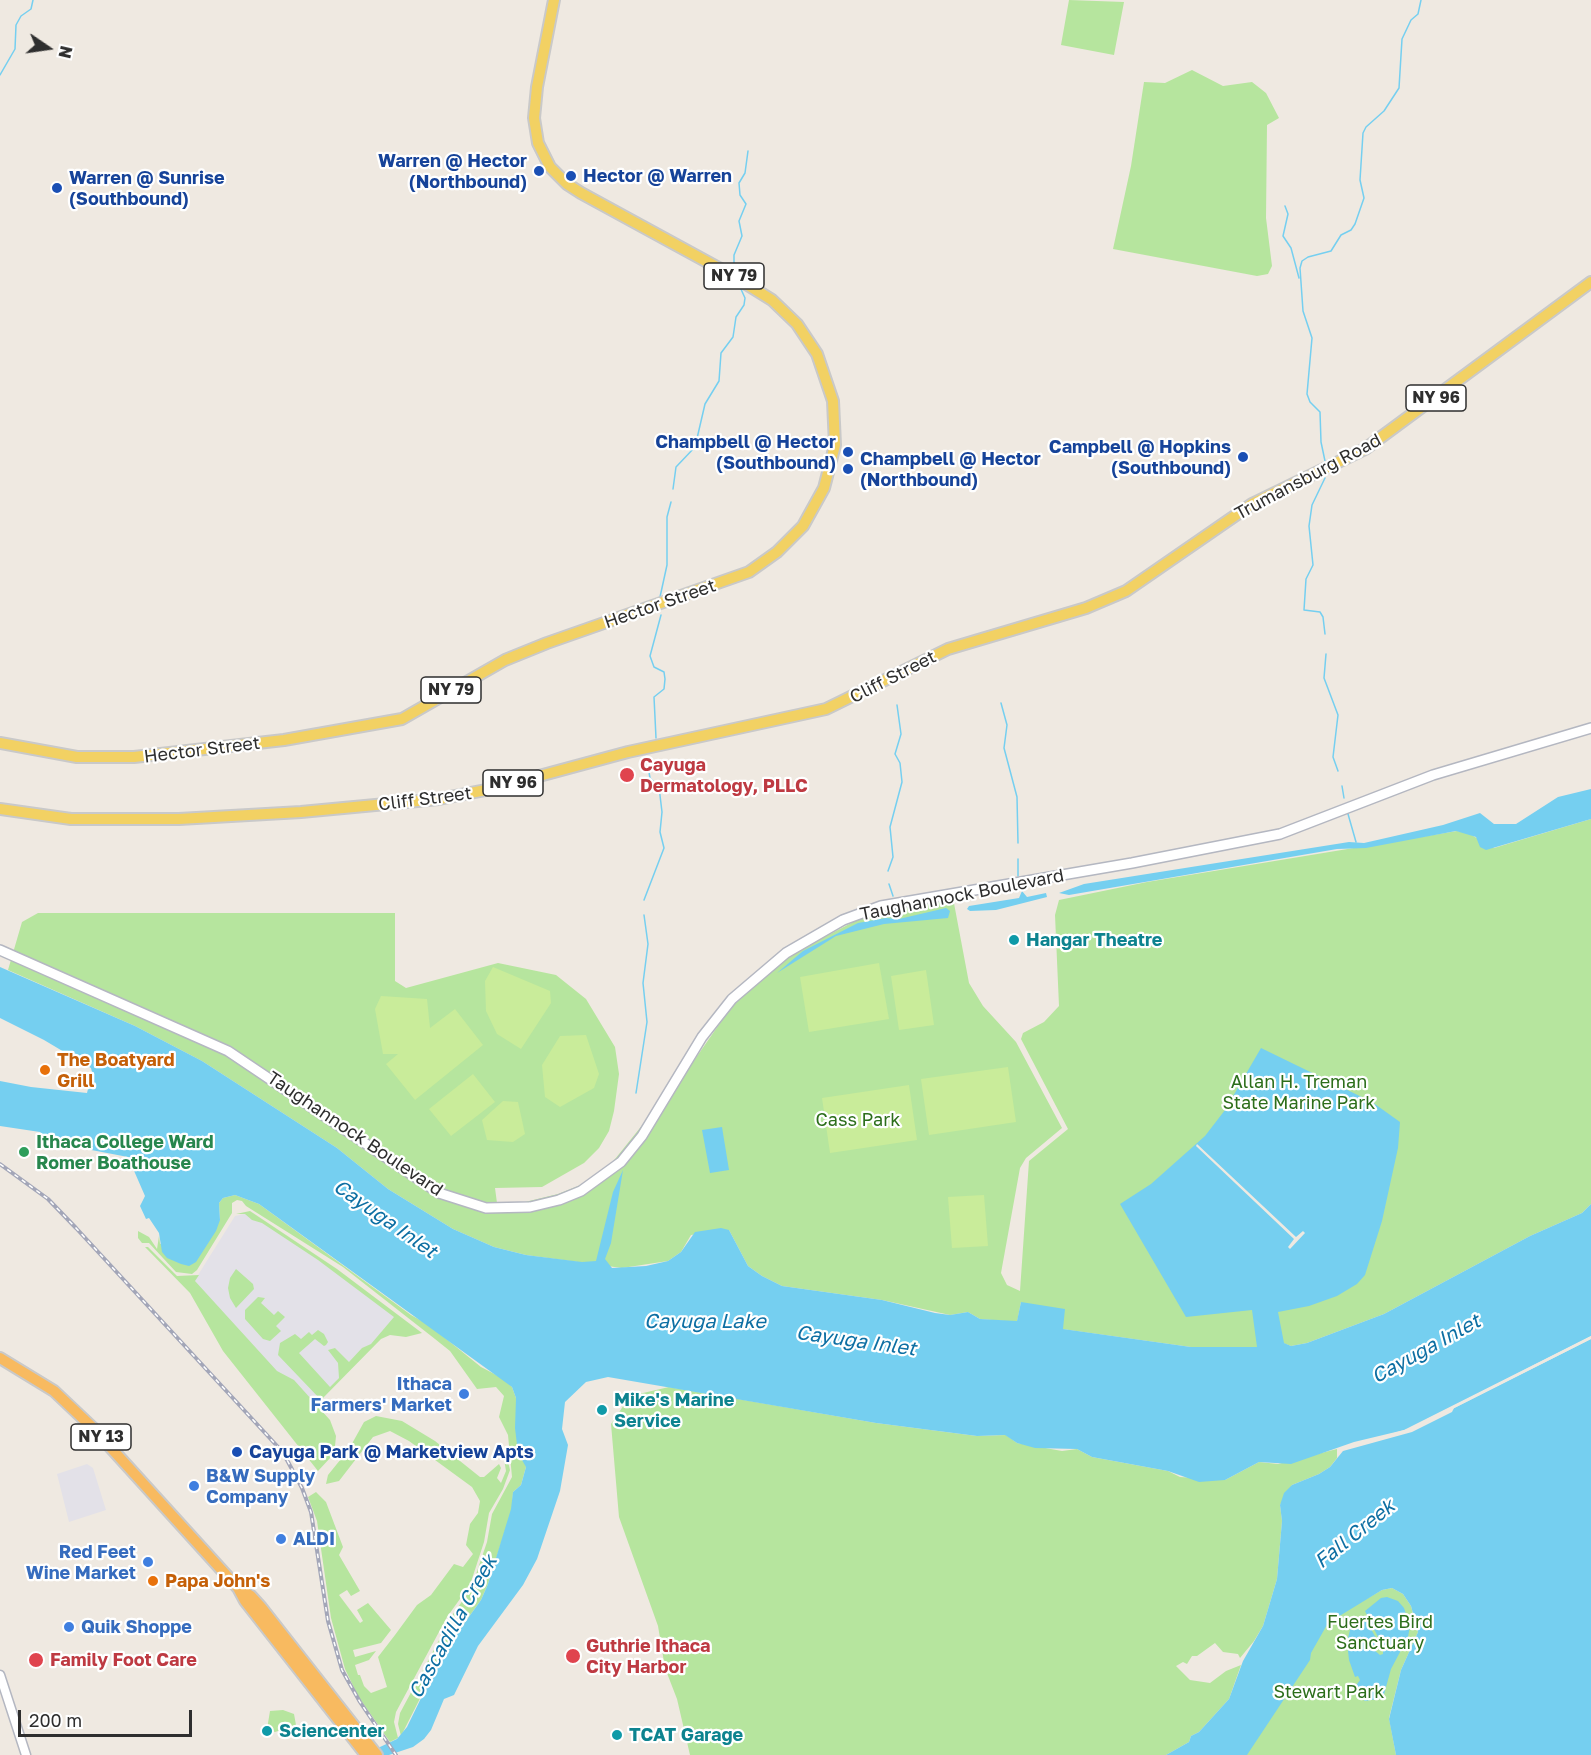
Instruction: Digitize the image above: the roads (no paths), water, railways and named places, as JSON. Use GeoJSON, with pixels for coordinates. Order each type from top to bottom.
{"type":"FeatureCollection","features":[{"type":"Feature","properties":{"kind":"highway","name":"NY 13"},"geometry":{"type":"LineString","coordinates":[[0,1358],[36,1378],[70,1405],[238,1588],[245,1601],[356,1735],[377,1755]]}},
{"type":"Feature","properties":{"kind":"highway","name":"NY 13"},"geometry":{"type":"LineString","coordinates":[[356,1735],[366,1755]]}},
{"type":"Feature","properties":{"kind":"main road","name":"Hector Street"},"geometry":{"type":"LineString","coordinates":[[0,743],[77,757],[134,757],[284,740],[402,719],[503,661],[547,643],[749,572],[777,552],[795,534],[817,503],[833,462],[835,418],[829,384],[806,335],[785,310],[765,295],[580,193],[558,176],[544,157],[536,132],[535,102],[554,0]]}},
{"type":"Feature","properties":{"kind":"main road","name":"Trumansburg Road"},"geometry":{"type":"LineString","coordinates":[[1004,632],[1086,608],[1126,591],[1252,504],[1373,444],[1591,282]]}},
{"type":"Feature","properties":{"kind":"main road","name":"Cliff Street"},"geometry":{"type":"LineString","coordinates":[[0,809],[71,819],[179,819],[340,809],[451,797],[491,789],[628,752],[826,709],[856,696],[924,659],[1004,632]]}},
{"type":"Feature","properties":{"kind":"main road","name":"Taughannock Boulevard"},"geometry":{"type":"LineString","coordinates":[[0,950],[228,1051],[439,1193],[486,1208],[530,1207],[559,1200],[580,1191],[617,1166],[642,1136],[702,1037],[732,999],[786,953],[843,920],[881,906],[1122,865],[1280,834],[1433,775],[1591,728]]}},
{"type":"Feature","properties":{"kind":"street"},"geometry":{"type":"LineString","coordinates":[[0,1675],[26,1755]]}},
{"type":"Feature","properties":{"kind":"water"},"geometry":{"type":"Polygon","coordinates":[[[1591,789],[1591,819],[1486,850],[1480,847],[1476,837],[1456,831],[1366,848],[1337,849],[1069,895],[1059,893],[1084,884],[1349,842],[1364,843],[1443,825],[1480,813],[1494,824],[1516,824],[1558,797],[1591,789]]]}},
{"type":"Feature","properties":{"kind":"water"},"geometry":{"type":"Polygon","coordinates":[[[1022,891],[1027,897],[1046,893],[1047,897],[996,910],[970,911],[967,909],[969,906],[1019,898],[1022,891]]]}},
{"type":"Feature","properties":{"kind":"water"},"geometry":{"type":"Polygon","coordinates":[[[946,908],[950,911],[948,918],[884,924],[836,936],[777,973],[803,951],[858,923],[886,918],[899,919],[946,908]]]}},
{"type":"Feature","properties":{"kind":"water","name":"Cayuga Lake"},"geometry":{"type":"Polygon","coordinates":[[[0,967],[135,1026],[202,1061],[337,1148],[388,1189],[453,1229],[494,1247],[526,1255],[582,1262],[596,1261],[613,1192],[623,1170],[611,1243],[605,1259],[612,1268],[646,1266],[668,1261],[681,1252],[695,1232],[721,1228],[729,1230],[748,1266],[782,1286],[882,1300],[935,1313],[950,1315],[968,1312],[980,1319],[1017,1321],[1021,1302],[1065,1309],[1063,1329],[1191,1347],[1257,1347],[1252,1310],[1186,1317],[1120,1204],[1151,1184],[1205,1136],[1225,1110],[1261,1048],[1372,1102],[1400,1122],[1398,1148],[1382,1221],[1365,1275],[1357,1284],[1337,1296],[1309,1306],[1278,1312],[1284,1343],[1291,1346],[1307,1343],[1384,1314],[1530,1236],[1582,1213],[1591,1204],[1591,1336],[1404,1430],[1354,1442],[1291,1464],[1259,1462],[1225,1480],[1199,1482],[1168,1471],[1092,1457],[1077,1449],[1035,1448],[1017,1443],[1005,1435],[977,1436],[876,1423],[608,1377],[586,1382],[565,1402],[562,1429],[568,1445],[560,1491],[537,1559],[523,1585],[478,1646],[454,1695],[444,1699],[431,1730],[424,1739],[413,1747],[389,1755],[363,1755],[397,1739],[407,1727],[443,1653],[481,1600],[488,1584],[511,1509],[513,1492],[521,1485],[526,1467],[518,1453],[515,1428],[516,1398],[512,1387],[259,1204],[235,1195],[223,1198],[219,1203],[220,1220],[216,1231],[196,1262],[189,1266],[181,1264],[167,1258],[162,1252],[159,1233],[149,1218],[146,1219],[140,1206],[145,1196],[128,1157],[60,1144],[53,1150],[40,1132],[0,1126],[0,1081],[87,1093],[92,1072],[91,1068],[44,1040],[0,1018],[0,967]]]}},
{"type":"Feature","properties":{"kind":"water"},"geometry":{"type":"Polygon","coordinates":[[[722,1127],[729,1170],[710,1173],[702,1130],[722,1127]]]}},
{"type":"Feature","properties":{"kind":"water","name":"Fall Creek"},"geometry":{"type":"Polygon","coordinates":[[[1591,1339],[1591,1755],[1396,1755],[1389,1719],[1401,1670],[1418,1632],[1411,1606],[1403,1594],[1392,1588],[1382,1590],[1328,1623],[1311,1653],[1310,1660],[1247,1755],[1166,1755],[1189,1742],[1191,1736],[1199,1732],[1229,1699],[1243,1661],[1263,1626],[1277,1579],[1282,1521],[1280,1505],[1284,1493],[1292,1485],[1330,1467],[1343,1451],[1412,1432],[1452,1412],[1454,1408],[1591,1339]]]}},
{"type":"Feature","properties":{"kind":"water","name":"Fuertes Bird Sanctuary"},"geometry":{"type":"Polygon","coordinates":[[[1387,1597],[1398,1601],[1404,1608],[1410,1626],[1408,1637],[1391,1669],[1383,1698],[1365,1701],[1357,1695],[1355,1687],[1360,1680],[1358,1676],[1355,1677],[1349,1660],[1347,1642],[1350,1630],[1359,1620],[1367,1622],[1376,1638],[1374,1650],[1380,1655],[1383,1654],[1383,1647],[1365,1611],[1381,1598],[1387,1597]]]}},
{"type":"Feature","properties":{"kind":"waterway"},"geometry":{"type":"LineString","coordinates":[[0,75],[15,49],[16,25],[21,16],[31,9],[33,0]]}},
{"type":"Feature","properties":{"kind":"waterway"},"geometry":{"type":"LineString","coordinates":[[1325,461],[1321,442],[1320,412],[1310,402],[1307,394],[1312,338],[1303,311],[1300,268],[1302,261],[1308,257],[1331,251],[1341,235],[1351,230],[1355,224],[1364,198],[1360,180],[1363,133],[1366,127],[1384,111],[1399,88],[1402,39],[1411,20],[1418,14],[1421,0]]}},
{"type":"Feature","properties":{"kind":"waterway"},"geometry":{"type":"LineString","coordinates":[[734,265],[734,255],[742,236],[739,221],[746,204],[740,195],[739,183],[745,173],[748,151]]}},
{"type":"Feature","properties":{"kind":"waterway"},"geometry":{"type":"LineString","coordinates":[[1285,206],[1288,214],[1283,236],[1291,248],[1299,278]]}},
{"type":"Feature","properties":{"kind":"waterway"},"geometry":{"type":"LineString","coordinates":[[673,489],[676,467],[695,447],[705,404],[719,381],[721,353],[733,337],[736,317],[744,305],[745,298],[740,287]]}},
{"type":"Feature","properties":{"kind":"waterway"},"geometry":{"type":"LineString","coordinates":[[1325,478],[1312,505],[1309,526],[1313,565],[1306,579],[1304,610],[1320,612],[1323,617],[1325,634]]}},
{"type":"Feature","properties":{"kind":"waterway"},"geometry":{"type":"LineString","coordinates":[[660,597],[667,565],[667,517],[671,502]]}},
{"type":"Feature","properties":{"kind":"waterway"},"geometry":{"type":"LineString","coordinates":[[656,738],[654,697],[664,689],[665,679],[664,672],[654,667],[650,656],[661,615]]}},
{"type":"Feature","properties":{"kind":"waterway"},"geometry":{"type":"LineString","coordinates":[[1326,654],[1324,678],[1338,715],[1333,757],[1338,771]]}},
{"type":"Feature","properties":{"kind":"waterway"},"geometry":{"type":"LineString","coordinates":[[1001,703],[1007,725],[1004,748],[1017,797],[1018,843]]}},
{"type":"Feature","properties":{"kind":"waterway"},"geometry":{"type":"LineString","coordinates":[[888,871],[893,857],[890,827],[902,782],[900,763],[895,754],[901,734],[897,705]]}},
{"type":"Feature","properties":{"kind":"waterway"},"geometry":{"type":"LineString","coordinates":[[644,900],[664,848],[660,832],[662,812],[659,787],[650,778],[648,767]]}},
{"type":"Feature","properties":{"kind":"waterway"},"geometry":{"type":"LineString","coordinates":[[1342,786],[1344,798]]}},
{"type":"Feature","properties":{"kind":"waterway"},"geometry":{"type":"LineString","coordinates":[[1348,814],[1356,842]]}},
{"type":"Feature","properties":{"kind":"waterway"},"geometry":{"type":"LineString","coordinates":[[1018,859],[1018,876]]}},
{"type":"Feature","properties":{"kind":"waterway"},"geometry":{"type":"LineString","coordinates":[[889,884],[893,896]]}},
{"type":"Feature","properties":{"kind":"waterway"},"geometry":{"type":"LineString","coordinates":[[894,911],[896,919]]}},
{"type":"Feature","properties":{"kind":"waterway"},"geometry":{"type":"LineString","coordinates":[[636,1093],[647,1022],[643,983],[648,944],[644,915]]}},
{"type":"Feature","properties":{"kind":"railway"},"geometry":{"type":"LineString","coordinates":[[0,1164],[48,1199],[278,1447],[287,1460],[302,1488],[311,1512],[328,1621],[342,1670],[360,1702],[396,1755]]}},
{"type":"Feature","properties":{"kind":"place","name":"Warren @ Hector (Northbound)"},"geometry":{"type":"Point","coordinates":[539,171]}},
{"type":"Feature","properties":{"kind":"place","name":"Hector @ Warren"},"geometry":{"type":"Point","coordinates":[571,176]}},
{"type":"Feature","properties":{"kind":"place","name":"Warren @ Sunrise (Southbound)"},"geometry":{"type":"Point","coordinates":[57,188]}},
{"type":"Feature","properties":{"kind":"place","name":"Champbell @ Hector (Southbound)"},"geometry":{"type":"Point","coordinates":[848,452]}},
{"type":"Feature","properties":{"kind":"place","name":"Campbell @ Hopkins (Southbound)"},"geometry":{"type":"Point","coordinates":[1243,457]}},
{"type":"Feature","properties":{"kind":"place","name":"Champbell @ Hector (Northbound)"},"geometry":{"type":"Point","coordinates":[848,469]}},
{"type":"Feature","properties":{"kind":"place","name":"Cayuga Dermatology, PLLC"},"geometry":{"type":"Point","coordinates":[627,775]}},
{"type":"Feature","properties":{"kind":"place","name":"Hangar Theatre"},"geometry":{"type":"Point","coordinates":[1014,940]}},
{"type":"Feature","properties":{"kind":"place","name":"The Boatyard Grill"},"geometry":{"type":"Point","coordinates":[45,1070]}},
{"type":"Feature","properties":{"kind":"place","name":"Ithaca College Ward Romer Boathouse"},"geometry":{"type":"Point","coordinates":[24,1152]}},
{"type":"Feature","properties":{"kind":"place","name":"Ithaca Farmers' Market"},"geometry":{"type":"Point","coordinates":[464,1394]}},
{"type":"Feature","properties":{"kind":"place","name":"Mike's Marine Service"},"geometry":{"type":"Point","coordinates":[602,1410]}},
{"type":"Feature","properties":{"kind":"place","name":"Cayuga Park @ Marketview Apts"},"geometry":{"type":"Point","coordinates":[237,1452]}},
{"type":"Feature","properties":{"kind":"place","name":"B&W Supply Company"},"geometry":{"type":"Point","coordinates":[194,1486]}},
{"type":"Feature","properties":{"kind":"place","name":"ALDI"},"geometry":{"type":"Point","coordinates":[281,1539]}},
{"type":"Feature","properties":{"kind":"place","name":"Red Feet Wine Market"},"geometry":{"type":"Point","coordinates":[148,1562]}},
{"type":"Feature","properties":{"kind":"place","name":"Papa John's"},"geometry":{"type":"Point","coordinates":[153,1581]}},
{"type":"Feature","properties":{"kind":"place","name":"Quik Shoppe"},"geometry":{"type":"Point","coordinates":[69,1627]}},
{"type":"Feature","properties":{"kind":"place","name":"Guthrie Ithaca City Harbor"},"geometry":{"type":"Point","coordinates":[573,1656]}},
{"type":"Feature","properties":{"kind":"place","name":"Family Foot Care"},"geometry":{"type":"Point","coordinates":[36,1660]}},
{"type":"Feature","properties":{"kind":"place","name":"Sciencenter"},"geometry":{"type":"Point","coordinates":[267,1731]}},
{"type":"Feature","properties":{"kind":"place","name":"TCAT Garage"},"geometry":{"type":"Point","coordinates":[617,1735]}},
{"type":"Feature","properties":{"kind":"park label","name":"Allan H. Treman State Marine Park"},"geometry":{"type":"Point","coordinates":[1299,1092]}},
{"type":"Feature","properties":{"kind":"park label","name":"Cass Park"},"geometry":{"type":"Point","coordinates":[858,1120]}},
{"type":"Feature","properties":{"kind":"park label","name":"Stewart Park"},"geometry":{"type":"Point","coordinates":[1329,1692]}},
{"type":"Feature","properties":{"kind":"water label","name":"Cayuga Inlet"},"geometry":{"type":"Point","coordinates":[385,1219]}},
{"type":"Feature","properties":{"kind":"water label","name":"Cayuga Inlet"},"geometry":{"type":"Point","coordinates":[856,1341]}},
{"type":"Feature","properties":{"kind":"water label","name":"Cayuga Inlet"},"geometry":{"type":"Point","coordinates":[1426,1349]}},
{"type":"Feature","properties":{"kind":"water label","name":"Cascadilla Creek"},"geometry":{"type":"Point","coordinates":[453,1627]}}]}
